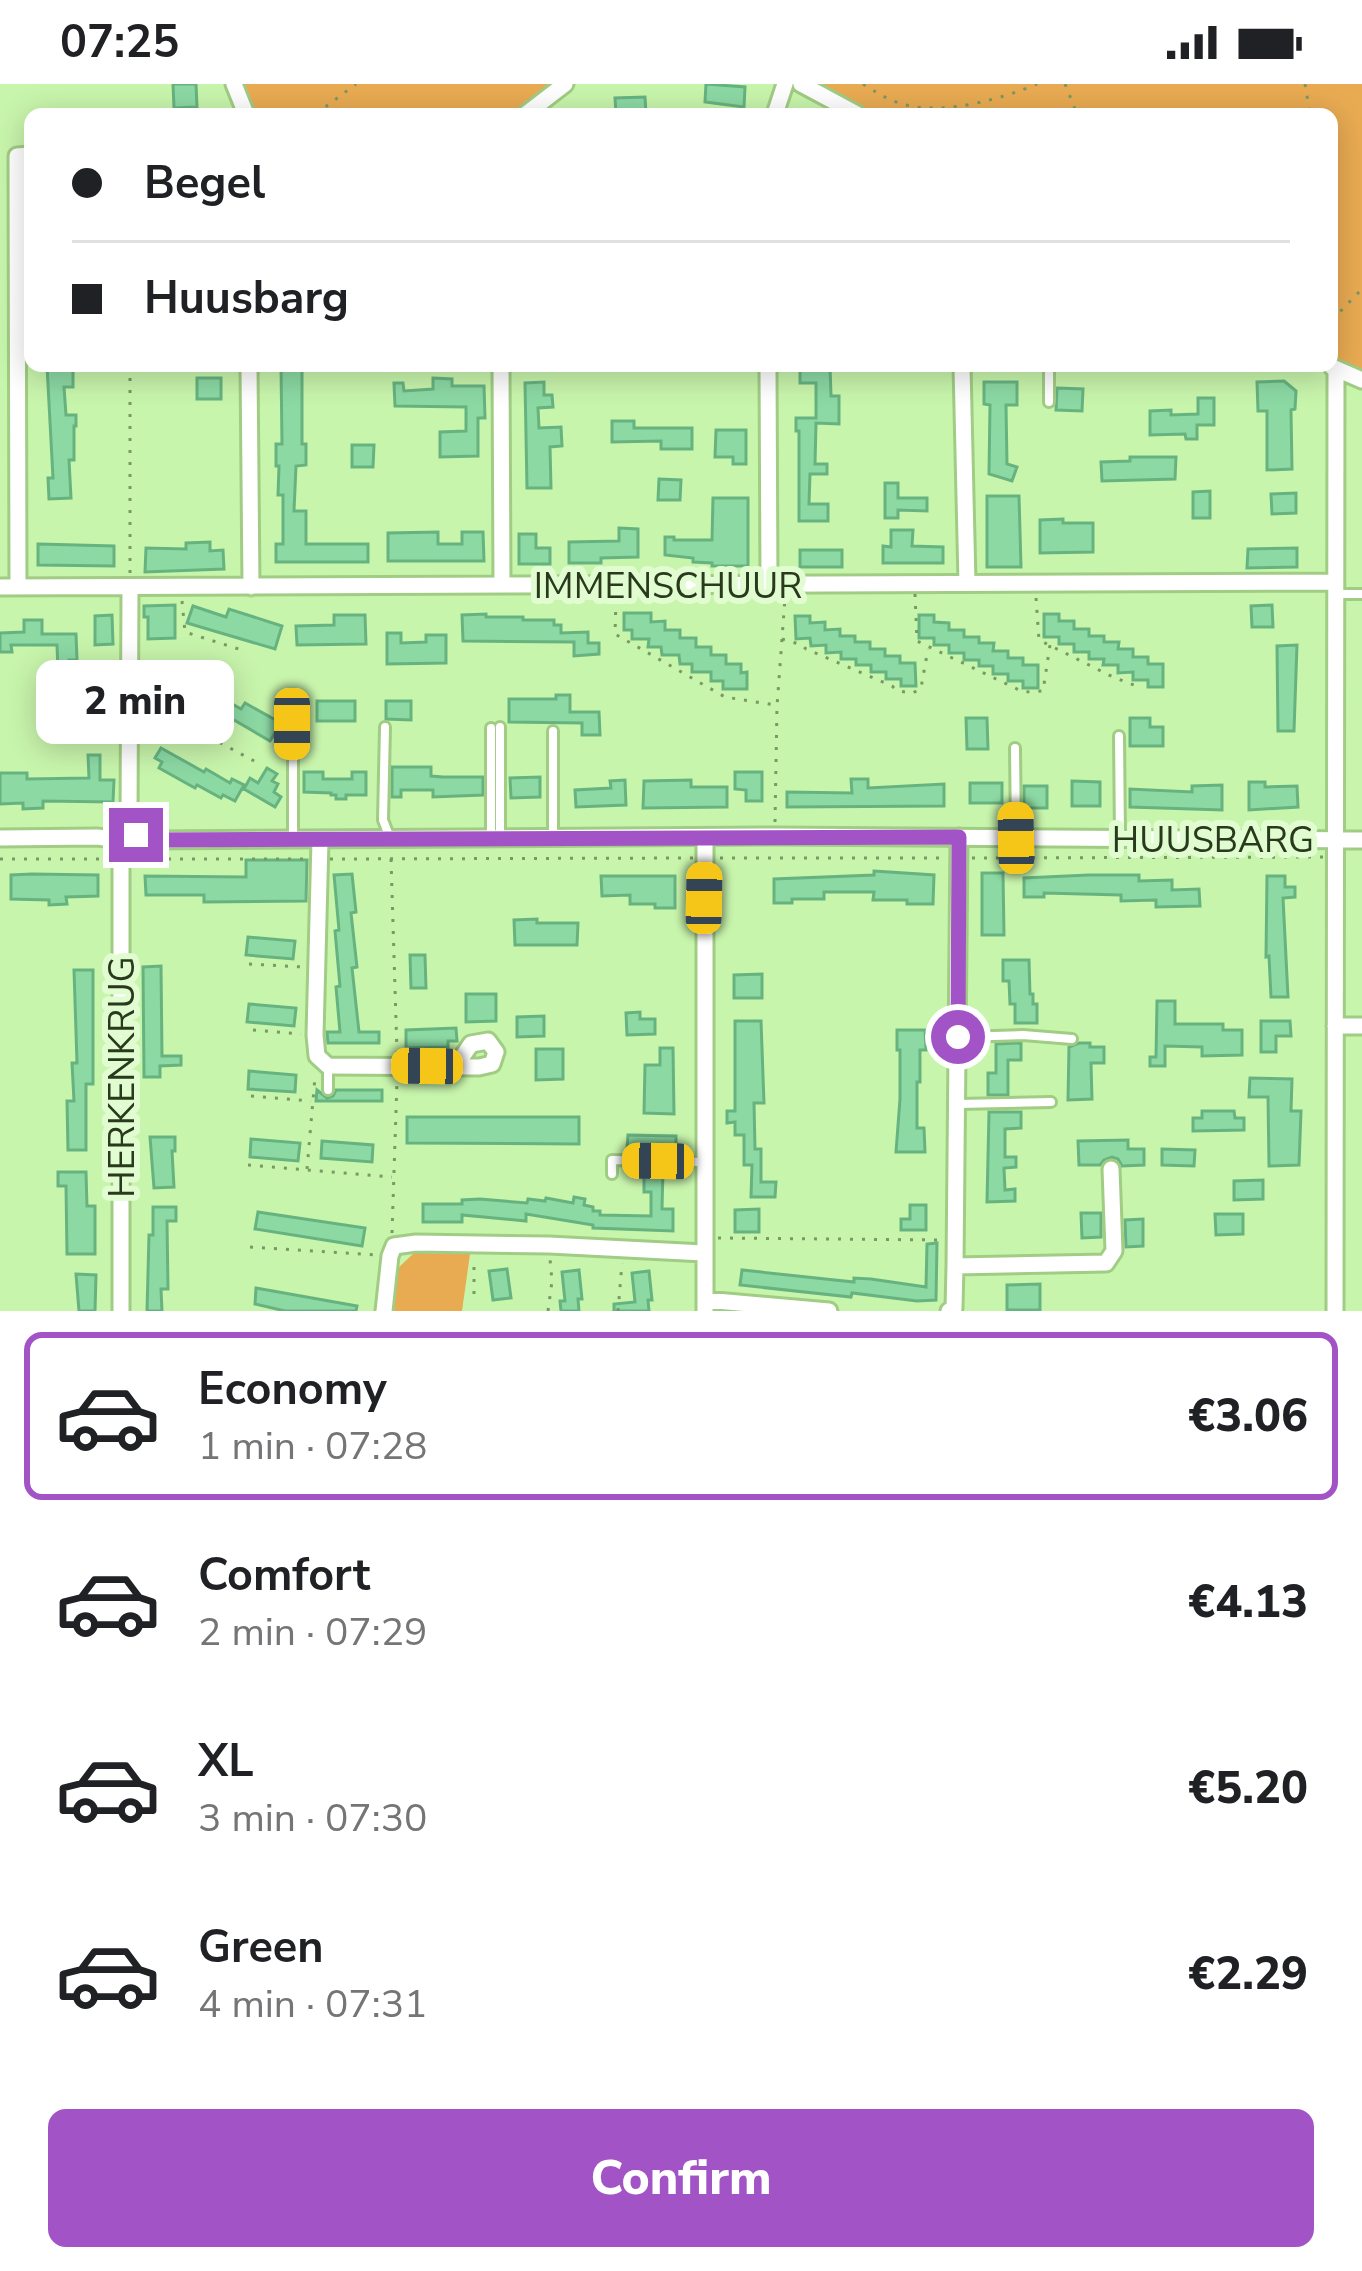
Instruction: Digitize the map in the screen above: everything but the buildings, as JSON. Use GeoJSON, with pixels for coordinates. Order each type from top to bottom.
{"type":"FeatureCollection","features":[{"type":"Feature","properties":{"kind":"street"},"geometry":{"type":"LineString","coordinates":[[534,108],[565,84]]}},
{"type":"Feature","properties":{"kind":"street"},"geometry":{"type":"LineString","coordinates":[[801,84],[846,108]]}},
{"type":"Feature","properties":{"kind":"street"},"geometry":{"type":"LineString","coordinates":[[19,587],[24,156]]}},
{"type":"Feature","properties":{"kind":"street"},"geometry":{"type":"LineString","coordinates":[[249,372],[251,586]]}},
{"type":"Feature","properties":{"kind":"street"},"geometry":{"type":"LineString","coordinates":[[502,372],[502,585]]}},
{"type":"Feature","properties":{"kind":"street"},"geometry":{"type":"LineString","coordinates":[[768,372],[778,584]]}},
{"type":"Feature","properties":{"kind":"street"},"geometry":{"type":"LineString","coordinates":[[962,372],[968,583]]}},
{"type":"Feature","properties":{"kind":"street"},"geometry":{"type":"LineString","coordinates":[[1333,372],[1335,1311]]}},
{"type":"Feature","properties":{"kind":"street","name":"IMMENSCHUUR"},"geometry":{"type":"LineString","coordinates":[[0,587],[1036,583],[1335,588]]}},
{"type":"Feature","properties":{"kind":"street"},"geometry":{"type":"LineString","coordinates":[[130,587],[130,709]]}},
{"type":"Feature","properties":{"kind":"street","name":"HUUSBARG"},"geometry":{"type":"LineString","coordinates":[[130,709],[129,821],[131,830],[148,840],[959,837],[1337,849],[1362,840]]}},
{"type":"Feature","properties":{"kind":"street"},"geometry":{"type":"LineString","coordinates":[[705,837],[705,1305],[829,1311]]}},
{"type":"Feature","properties":{"kind":"street"},"geometry":{"type":"LineString","coordinates":[[949,1311],[954,1308],[956,1240],[959,837]]}},
{"type":"Feature","properties":{"kind":"street"},"geometry":{"type":"LineString","coordinates":[[0,838],[110,838],[120,852]]}},
{"type":"Feature","properties":{"kind":"street"},"geometry":{"type":"LineString","coordinates":[[320,840],[315,1035],[323,1061],[456,1066]]}},
{"type":"Feature","properties":{"kind":"street","name":"HERKENKRUG"},"geometry":{"type":"LineString","coordinates":[[120,852],[121,1311]]}},
{"type":"Feature","properties":{"kind":"street"},"geometry":{"type":"LineString","coordinates":[[1335,1026],[1362,1027]]}},
{"type":"Feature","properties":{"kind":"street"},"geometry":{"type":"LineString","coordinates":[[955,1266],[1106,1263],[1114,1251],[1111,1169]]}},
{"type":"Feature","properties":{"kind":"street"},"geometry":{"type":"LineString","coordinates":[[385,1311],[392,1251],[416,1243],[621,1249],[704,1246]]}},
{"type":"Feature","properties":{"kind":"lane"},"geometry":{"type":"LineString","coordinates":[[1049,372],[1049,402]]}},
{"type":"Feature","properties":{"kind":"lane"},"geometry":{"type":"LineString","coordinates":[[1335,588],[1362,594]]}},
{"type":"Feature","properties":{"kind":"lane"},"geometry":{"type":"LineString","coordinates":[[292,724],[293,840]]}},
{"type":"Feature","properties":{"kind":"lane"},"geometry":{"type":"LineString","coordinates":[[385,727],[383,820],[390,839]]}},
{"type":"Feature","properties":{"kind":"lane"},"geometry":{"type":"LineString","coordinates":[[495,728],[495,838]]}},
{"type":"Feature","properties":{"kind":"lane"},"geometry":{"type":"LineString","coordinates":[[554,731],[554,838]]}},
{"type":"Feature","properties":{"kind":"lane"},"geometry":{"type":"LineString","coordinates":[[1119,736],[1120,839]]}},
{"type":"Feature","properties":{"kind":"lane"},"geometry":{"type":"LineString","coordinates":[[1015,748],[1016,838]]}},
{"type":"Feature","properties":{"kind":"lane"},"geometry":{"type":"LineString","coordinates":[[958,1037],[1024,1035],[1072,1040]]}},
{"type":"Feature","properties":{"kind":"lane"},"geometry":{"type":"LineString","coordinates":[[323,1061],[328,1090]]}},
{"type":"Feature","properties":{"kind":"lane"},"geometry":{"type":"LineString","coordinates":[[958,1103],[1051,1102]]}},
{"type":"Feature","properties":{"kind":"lane"},"geometry":{"type":"LineString","coordinates":[[612,1174],[612,1160],[704,1162]]}},
{"type":"Feature","properties":{"kind":"path"},"geometry":{"type":"LineString","coordinates":[[324,108],[356,84]]}},
{"type":"Feature","properties":{"kind":"path"},"geometry":{"type":"LineString","coordinates":[[863,84],[910,106],[938,107],[1008,96],[1037,84]]}},
{"type":"Feature","properties":{"kind":"path"},"geometry":{"type":"LineString","coordinates":[[1338,314],[1362,290]]}},
{"type":"Feature","properties":{"kind":"path"},"geometry":{"type":"LineString","coordinates":[[130,372],[130,587]]}},
{"type":"Feature","properties":{"kind":"path"},"geometry":{"type":"LineString","coordinates":[[1036,583],[1037,636],[1085,664],[1139,686]]}},
{"type":"Feature","properties":{"kind":"path"},"geometry":{"type":"LineString","coordinates":[[775,836],[782,639],[778,584]]}},
{"type":"Feature","properties":{"kind":"path"},"geometry":{"type":"LineString","coordinates":[[915,584],[916,640],[1016,689],[1044,689],[1050,645]]}},
{"type":"Feature","properties":{"kind":"path"},"geometry":{"type":"LineString","coordinates":[[617,585],[615,634],[725,697],[777,706]]}},
{"type":"Feature","properties":{"kind":"path"},"geometry":{"type":"LineString","coordinates":[[181,587],[185,632],[245,651]]}},
{"type":"Feature","properties":{"kind":"path"},"geometry":{"type":"LineString","coordinates":[[782,639],[898,691],[914,693],[921,688],[928,647]]}},
{"type":"Feature","properties":{"kind":"path"},"geometry":{"type":"LineString","coordinates":[[130,709],[160,710],[256,762]]}},
{"type":"Feature","properties":{"kind":"path"},"geometry":{"type":"LineString","coordinates":[[0,859],[120,852],[320,859],[959,858],[1337,849]]}},
{"type":"Feature","properties":{"kind":"path"},"geometry":{"type":"LineString","coordinates":[[250,1247],[392,1251],[397,1065],[391,859]]}},
{"type":"Feature","properties":{"kind":"path"},"geometry":{"type":"LineString","coordinates":[[249,964],[317,968]]}},
{"type":"Feature","properties":{"kind":"path"},"geometry":{"type":"LineString","coordinates":[[254,1030],[315,1035]]}},
{"type":"Feature","properties":{"kind":"path"},"geometry":{"type":"LineString","coordinates":[[307,1170],[313,1101],[323,1061]]}},
{"type":"Feature","properties":{"kind":"path"},"geometry":{"type":"LineString","coordinates":[[251,1096],[313,1101]]}},
{"type":"Feature","properties":{"kind":"path"},"geometry":{"type":"LineString","coordinates":[[248,1166],[394,1178]]}},
{"type":"Feature","properties":{"kind":"path"},"geometry":{"type":"LineString","coordinates":[[704,1246],[956,1240]]}},
{"type":"Feature","properties":{"kind":"path"},"geometry":{"type":"LineString","coordinates":[[474,1294],[475,1245]]}},
{"type":"Feature","properties":{"kind":"path"},"geometry":{"type":"LineString","coordinates":[[548,1311],[549,1245]]}},
{"type":"Feature","properties":{"kind":"path"},"geometry":{"type":"LineString","coordinates":[[618,1311],[621,1249]]}},
{"type":"Feature","properties":{"kind":"shaded area"},"geometry":{"type":"Polygon","coordinates":[[[239,84],[550,84],[519,108],[248,108],[239,84]]]}},
{"type":"Feature","properties":{"kind":"shaded area"},"geometry":{"type":"Polygon","coordinates":[[[812,84],[1362,84],[1362,373],[1338,364],[1338,108],[857,108],[812,84]]]}},
{"type":"Feature","properties":{"kind":"shaded area"},"geometry":{"type":"Polygon","coordinates":[[[414,1253],[470,1254],[462,1311],[392,1311],[398,1268],[414,1253]]]}},
{"type":"Feature","properties":{"kind":"route"},"geometry":{"type":"LineString","coordinates":[[136,835],[148,840],[959,837],[958,1037]]}}]}
